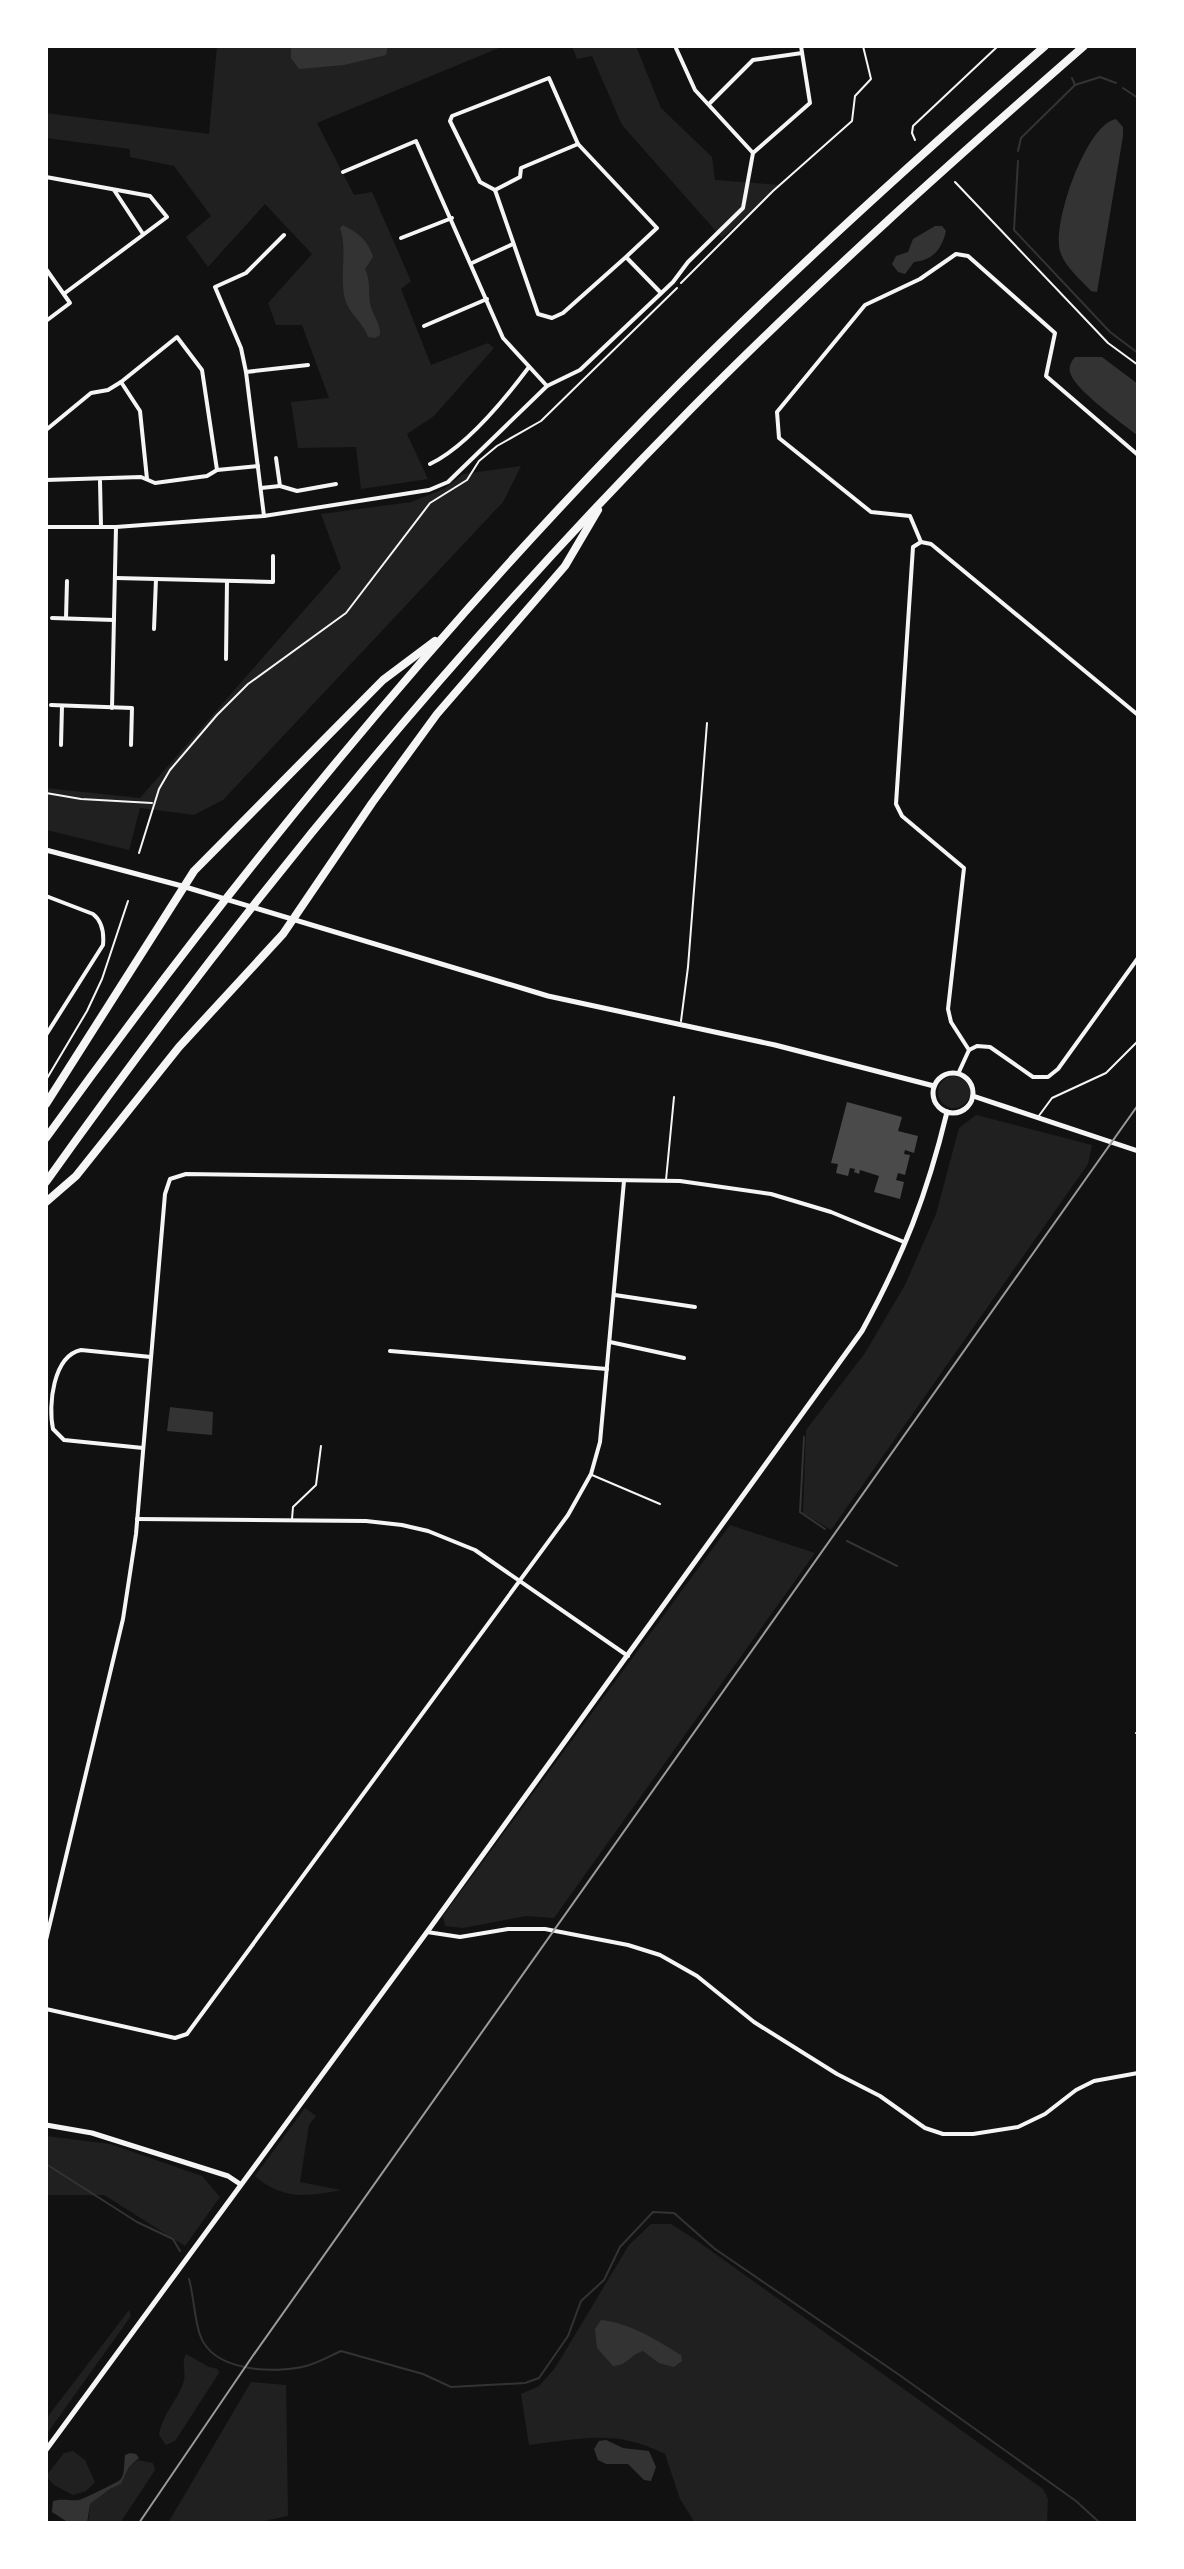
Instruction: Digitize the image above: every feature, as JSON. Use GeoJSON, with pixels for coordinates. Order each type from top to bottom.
{"type":"FeatureCollection","features":[{"type":"Feature","properties":{"kind":"highway"},"geometry":{"type":"LineString","coordinates":[[46,1138],[132,1019],[254,861],[448,631],[589,477],[747,317],[849,220],[1045,46]]}},
{"type":"Feature","properties":{"kind":"highway"},"geometry":{"type":"LineString","coordinates":[[46,1182],[154,1034],[323,817],[462,654],[702,398],[865,241],[1084,46]]}},
{"type":"Feature","properties":{"kind":"highway"},"geometry":{"type":"LineString","coordinates":[[46,1202],[76,1176],[179,1047],[295,919],[372,803],[437,714],[565,566],[606,497]]}},
{"type":"Feature","properties":{"kind":"highway"},"geometry":{"type":"LineString","coordinates":[[46,1104],[182,886],[383,680],[448,631]]}},
{"type":"Feature","properties":{"kind":"street"},"geometry":{"type":"LineString","coordinates":[[675,46],[695,90],[753,153]]}},
{"type":"Feature","properties":{"kind":"street"},"geometry":{"type":"LineString","coordinates":[[46,527],[116,527],[264,516],[429,490],[448,482],[547,386],[580,370],[661,293],[743,208],[753,153],[810,103],[801,46]]}},
{"type":"Feature","properties":{"kind":"street"},"geometry":{"type":"LineString","coordinates":[[709,104],[753,60],[802,53]]}},
{"type":"Feature","properties":{"kind":"street"},"geometry":{"type":"LineString","coordinates":[[549,78],[578,144],[657,228],[563,313],[547,318],[538,314],[495,190],[480,182],[450,121],[452,116],[549,78]]}},
{"type":"Feature","properties":{"kind":"street"},"geometry":{"type":"LineString","coordinates":[[343,172],[416,141],[503,338],[547,386]]}},
{"type":"Feature","properties":{"kind":"street"},"geometry":{"type":"LineString","coordinates":[[495,190],[520,177],[521,168],[578,144]]}},
{"type":"Feature","properties":{"kind":"street"},"geometry":{"type":"LineString","coordinates":[[46,177],[150,196],[167,217],[65,293]]}},
{"type":"Feature","properties":{"kind":"street"},"geometry":{"type":"LineString","coordinates":[[114,190],[143,234]]}},
{"type":"Feature","properties":{"kind":"street"},"geometry":{"type":"LineString","coordinates":[[401,238],[452,218]]}},
{"type":"Feature","properties":{"kind":"street"},"geometry":{"type":"LineString","coordinates":[[264,516],[241,348],[215,287],[246,273],[284,235]]}},
{"type":"Feature","properties":{"kind":"street"},"geometry":{"type":"LineString","coordinates":[[472,263],[513,244]]}},
{"type":"Feature","properties":{"kind":"street"},"geometry":{"type":"LineString","coordinates":[[921,542],[910,516],[871,512],[779,438],[777,412],[865,305],[920,279],[956,254],[968,256],[1055,333],[1046,376],[1138,455]]}},
{"type":"Feature","properties":{"kind":"street"},"geometry":{"type":"LineString","coordinates":[[626,257],[661,293]]}},
{"type":"Feature","properties":{"kind":"street"},"geometry":{"type":"LineString","coordinates":[[46,269],[70,303],[46,321]]}},
{"type":"Feature","properties":{"kind":"street"},"geometry":{"type":"LineString","coordinates":[[424,326],[487,299]]}},
{"type":"Feature","properties":{"kind":"street"},"geometry":{"type":"LineString","coordinates":[[46,430],[91,393],[108,390],[121,382],[177,337],[202,370],[217,470]]}},
{"type":"Feature","properties":{"kind":"street"},"geometry":{"type":"LineString","coordinates":[[246,372],[308,365]]}},
{"type":"Feature","properties":{"kind":"street"},"geometry":{"type":"LineString","coordinates":[[430,464],[448,455],[481,423],[529,367]]}},
{"type":"Feature","properties":{"kind":"street"},"geometry":{"type":"LineString","coordinates":[[121,382],[140,411],[147,479]]}},
{"type":"Feature","properties":{"kind":"street"},"geometry":{"type":"LineString","coordinates":[[276,458],[280,486]]}},
{"type":"Feature","properties":{"kind":"street"},"geometry":{"type":"LineString","coordinates":[[46,480],[147,479],[155,483],[207,476],[217,470],[258,466]]}},
{"type":"Feature","properties":{"kind":"street"},"geometry":{"type":"LineString","coordinates":[[100,481],[101,527]]}},
{"type":"Feature","properties":{"kind":"street"},"geometry":{"type":"LineString","coordinates":[[261,488],[280,486],[297,491],[336,484]]}},
{"type":"Feature","properties":{"kind":"street"},"geometry":{"type":"LineString","coordinates":[[112,708],[116,527]]}},
{"type":"Feature","properties":{"kind":"street"},"geometry":{"type":"LineString","coordinates":[[969,1050],[951,1022],[948,1009],[964,868],[902,816],[896,804],[913,547],[921,542],[931,544],[1138,715]]}},
{"type":"Feature","properties":{"kind":"street"},"geometry":{"type":"LineString","coordinates":[[116,578],[273,582],[273,556]]}},
{"type":"Feature","properties":{"kind":"street"},"geometry":{"type":"LineString","coordinates":[[154,629],[156,579]]}},
{"type":"Feature","properties":{"kind":"street"},"geometry":{"type":"LineString","coordinates":[[66,618],[67,581]]}},
{"type":"Feature","properties":{"kind":"street"},"geometry":{"type":"LineString","coordinates":[[226,659],[227,581]]}},
{"type":"Feature","properties":{"kind":"street"},"geometry":{"type":"LineString","coordinates":[[52,618],[115,620]]}},
{"type":"Feature","properties":{"kind":"street"},"geometry":{"type":"LineString","coordinates":[[51,705],[132,708],[131,745]]}},
{"type":"Feature","properties":{"kind":"street"},"geometry":{"type":"LineString","coordinates":[[61,745],[62,706]]}},
{"type":"Feature","properties":{"kind":"street"},"geometry":{"type":"LineString","coordinates":[[46,850],[182,886],[548,996],[775,1045],[934,1086]]}},
{"type":"Feature","properties":{"kind":"street"},"geometry":{"type":"LineString","coordinates":[[46,896],[93,914],[99,919],[104,938],[103,945],[46,1035]]}},
{"type":"Feature","properties":{"kind":"street"},"geometry":{"type":"LineString","coordinates":[[958,1074],[969,1050],[977,1046],[990,1047],[1033,1077],[1048,1077],[1058,1069],[1138,958]]}},
{"type":"Feature","properties":{"kind":"street"},"geometry":{"type":"LineString","coordinates":[[958,1074],[968,1079],[973,1096],[967,1108],[947,1112],[935,1102],[934,1086],[941,1077],[958,1074]]}},
{"type":"Feature","properties":{"kind":"street"},"geometry":{"type":"LineString","coordinates":[[973,1096],[1138,1151]]}},
{"type":"Feature","properties":{"kind":"street"},"geometry":{"type":"LineString","coordinates":[[46,2450],[427,1932],[862,1331],[906,1243],[924,1197],[947,1112]]}},
{"type":"Feature","properties":{"kind":"street"},"geometry":{"type":"LineString","coordinates":[[46,1940],[123,1619],[137,1519],[165,1194],[170,1179],[186,1174],[666,1181],[771,1194],[831,1212],[906,1243]]}},
{"type":"Feature","properties":{"kind":"street"},"geometry":{"type":"LineString","coordinates":[[46,2009],[175,2038],[187,2034],[568,1515],[591,1474],[602,1431],[624,1181]]}},
{"type":"Feature","properties":{"kind":"street"},"geometry":{"type":"LineString","coordinates":[[615,1295],[695,1307]]}},
{"type":"Feature","properties":{"kind":"street"},"geometry":{"type":"LineString","coordinates":[[610,1342],[684,1358]]}},
{"type":"Feature","properties":{"kind":"street"},"geometry":{"type":"LineString","coordinates":[[143,1448],[64,1440],[53,1429],[53,1399],[56,1379],[66,1357],[73,1352],[81,1350],[151,1357]]}},
{"type":"Feature","properties":{"kind":"street"},"geometry":{"type":"LineString","coordinates":[[390,1351],[607,1369]]}},
{"type":"Feature","properties":{"kind":"street"},"geometry":{"type":"LineString","coordinates":[[137,1519],[366,1521],[428,1531],[475,1550],[628,1656]]}},
{"type":"Feature","properties":{"kind":"street"},"geometry":{"type":"LineString","coordinates":[[427,1932],[460,1937],[508,1929],[545,1929],[628,1945],[660,1955],[697,1976],[766,2030],[837,2074],[880,2096],[925,2128],[943,2134],[973,2134],[1018,2127],[1045,2114],[1076,2090],[1094,2081],[1138,2073]]}},
{"type":"Feature","properties":{"kind":"street"},"geometry":{"type":"LineString","coordinates":[[46,2125],[92,2133],[228,2176],[240,2184]]}},
{"type":"Feature","properties":{"kind":"lane"},"geometry":{"type":"LineString","coordinates":[[679,1026],[688,967],[707,723]]}},
{"type":"Feature","properties":{"kind":"lane"},"geometry":{"type":"LineString","coordinates":[[1037,1118],[1052,1098],[1106,1073],[1138,1041]]}},
{"type":"Feature","properties":{"kind":"lane"},"geometry":{"type":"LineString","coordinates":[[666,1181],[674,1097]]}},
{"type":"Feature","properties":{"kind":"lane"},"geometry":{"type":"LineString","coordinates":[[292,1521],[293,1507],[316,1485],[321,1446]]}},
{"type":"Feature","properties":{"kind":"lane"},"geometry":{"type":"LineString","coordinates":[[591,1474],[660,1504]]}},
{"type":"Feature","properties":{"kind":"path"},"geometry":{"type":"LineString","coordinates":[[139,853],[154,803],[170,770],[209,723],[248,684],[346,613],[430,503],[467,480],[479,461],[497,446],[541,421],[773,191],[852,121],[855,96],[871,79],[863,46]]}},
{"type":"Feature","properties":{"kind":"path"},"geometry":{"type":"LineString","coordinates":[[915,140],[913,126],[998,46]]}},
{"type":"Feature","properties":{"kind":"path"},"geometry":{"type":"LineString","coordinates":[[955,182],[1108,343],[1138,365]]}},
{"type":"Feature","properties":{"kind":"path"},"geometry":{"type":"LineString","coordinates":[[46,793],[81,799],[154,803]]}},
{"type":"Feature","properties":{"kind":"path"},"geometry":{"type":"LineString","coordinates":[[46,1080],[102,979],[128,901]]}},
{"type":"Feature","properties":{"kind":"shaded area"},"geometry":{"type":"Polygon","coordinates":[[[217,46],[504,46],[317,123],[354,195],[372,192],[411,281],[401,289],[431,365],[488,343],[494,348],[434,416],[407,434],[428,479],[361,489],[356,447],[298,448],[291,402],[329,398],[302,325],[276,325],[268,303],[312,254],[265,204],[208,267],[186,237],[211,216],[174,166],[130,157],[130,149],[46,138],[46,113],[209,134],[217,46]]]}},
{"type":"Feature","properties":{"kind":"shaded area"},"geometry":{"type":"Polygon","coordinates":[[[291,46],[388,46],[386,55],[344,65],[299,69],[291,58],[291,46]]]}},
{"type":"Feature","properties":{"kind":"shaded area"},"geometry":{"type":"Polygon","coordinates":[[[572,46],[636,46],[661,108],[712,157],[715,180],[781,185],[722,238],[622,125],[592,56],[577,59],[572,46]]]}},
{"type":"Feature","properties":{"kind":"shaded area"},"geometry":{"type":"Polygon","coordinates":[[[1116,119],[1123,127],[1123,136],[1097,292],[1091,291],[1065,262],[1059,238],[1066,199],[1083,156],[1093,138],[1116,119]]]}},
{"type":"Feature","properties":{"kind":"shaded area"},"geometry":{"type":"Polygon","coordinates":[[[343,225],[362,238],[373,257],[365,269],[369,299],[380,331],[375,338],[368,337],[345,299],[340,228],[343,225]]]}},
{"type":"Feature","properties":{"kind":"shaded area"},"geometry":{"type":"Polygon","coordinates":[[[935,226],[942,226],[946,231],[936,252],[927,259],[914,262],[905,274],[898,272],[892,264],[896,256],[908,252],[913,239],[935,226]]]}},
{"type":"Feature","properties":{"kind":"shaded area"},"geometry":{"type":"Polygon","coordinates":[[[1075,357],[1102,357],[1138,384],[1138,436],[1075,382],[1070,368],[1075,357]]]}},
{"type":"Feature","properties":{"kind":"shaded area"},"geometry":{"type":"Polygon","coordinates":[[[521,466],[503,502],[223,800],[194,815],[140,808],[129,850],[46,830],[46,788],[140,798],[341,568],[321,514],[411,502],[444,489],[463,474],[521,466]]]}},
{"type":"Feature","properties":{"kind":"shaded area"},"geometry":{"type":"Polygon","coordinates":[[[954,1076],[965,1081],[970,1092],[965,1103],[954,1108],[943,1103],[938,1092],[943,1081],[954,1076]]]}},
{"type":"Feature","properties":{"kind":"shaded area"},"geometry":{"type":"Polygon","coordinates":[[[976,1115],[1092,1145],[1088,1164],[831,1530],[803,1513],[806,1430],[865,1353],[905,1285],[936,1214],[959,1128],[976,1115]]]}},
{"type":"Feature","properties":{"kind":"shaded area"},"geometry":{"type":"Polygon","coordinates":[[[170,1407],[213,1412],[212,1435],[167,1431],[170,1407]]]}},
{"type":"Feature","properties":{"kind":"shaded area"},"geometry":{"type":"Polygon","coordinates":[[[730,1525],[815,1553],[554,1918],[526,1916],[463,1928],[445,1926],[443,1916],[730,1525]]]}},
{"type":"Feature","properties":{"kind":"shaded area"},"geometry":{"type":"Polygon","coordinates":[[[305,2108],[316,2116],[309,2125],[300,2182],[341,2190],[295,2195],[275,2189],[255,2176],[305,2108]]]}},
{"type":"Feature","properties":{"kind":"shaded area"},"geometry":{"type":"Polygon","coordinates":[[[46,2136],[110,2144],[202,2176],[220,2197],[185,2246],[104,2195],[46,2195],[46,2136]]]}},
{"type":"Feature","properties":{"kind":"shaded area"},"geometry":{"type":"Polygon","coordinates":[[[651,2224],[671,2224],[696,2240],[1043,2489],[1048,2499],[1047,2523],[695,2523],[680,2499],[665,2454],[630,2441],[614,2439],[529,2445],[521,2394],[539,2386],[555,2368],[629,2245],[651,2224]]]}},
{"type":"Feature","properties":{"kind":"shaded area"},"geometry":{"type":"Polygon","coordinates":[[[129,2310],[131,2316],[46,2435],[46,2419],[129,2310]]]}},
{"type":"Feature","properties":{"kind":"shaded area"},"geometry":{"type":"Polygon","coordinates":[[[601,2320],[643,2333],[681,2355],[682,2361],[674,2367],[659,2363],[643,2351],[613,2366],[597,2348],[595,2329],[601,2320]]]}},
{"type":"Feature","properties":{"kind":"shaded area"},"geometry":{"type":"Polygon","coordinates":[[[186,2354],[218,2369],[219,2373],[175,2441],[166,2445],[159,2435],[164,2419],[182,2387],[186,2354]]]}},
{"type":"Feature","properties":{"kind":"shaded area"},"geometry":{"type":"Polygon","coordinates":[[[251,2382],[286,2385],[288,2516],[254,2523],[168,2523],[251,2382]]]}},
{"type":"Feature","properties":{"kind":"shaded area"},"geometry":{"type":"Polygon","coordinates":[[[606,2440],[623,2448],[649,2451],[656,2467],[651,2481],[644,2480],[628,2464],[606,2464],[598,2460],[594,2449],[599,2441],[606,2440]]]}},
{"type":"Feature","properties":{"kind":"shaded area"},"geometry":{"type":"Polygon","coordinates":[[[73,2451],[85,2460],[95,2482],[86,2491],[73,2495],[54,2485],[46,2476],[64,2453],[73,2451]]]}},
{"type":"Feature","properties":{"kind":"shaded area"},"geometry":{"type":"Polygon","coordinates":[[[130,2453],[139,2458],[129,2467],[121,2484],[90,2504],[87,2523],[69,2523],[52,2512],[53,2501],[79,2500],[120,2480],[125,2455],[130,2453]]]}},
{"type":"Feature","properties":{"kind":"shaded area"},"geometry":{"type":"Polygon","coordinates":[[[138,2460],[153,2463],[155,2470],[120,2523],[88,2523],[90,2504],[121,2484],[129,2467],[138,2460]]]}},
{"type":"Feature","properties":{"kind":"building"},"geometry":{"type":"Polygon","coordinates":[[[847,1102],[902,1117],[898,1131],[918,1136],[914,1153],[905,1150],[904,1154],[910,1155],[905,1175],[898,1173],[896,1180],[904,1182],[900,1199],[874,1192],[879,1176],[860,1170],[859,1174],[850,1168],[848,1176],[836,1173],[838,1164],[831,1163],[847,1102]]]}},
{"type":"Feature","properties":{"kind":"waterway"},"geometry":{"type":"LineString","coordinates":[[1072,78],[1075,85],[1100,77],[1116,83]]}},
{"type":"Feature","properties":{"kind":"waterway"},"geometry":{"type":"LineString","coordinates":[[1018,151],[1021,138],[1075,85]]}},
{"type":"Feature","properties":{"kind":"waterway"},"geometry":{"type":"LineString","coordinates":[[1123,88],[1138,98]]}},
{"type":"Feature","properties":{"kind":"waterway"},"geometry":{"type":"LineString","coordinates":[[1018,161],[1014,230],[1110,332],[1138,353]]}},
{"type":"Feature","properties":{"kind":"waterway"},"geometry":{"type":"LineString","coordinates":[[804,1437],[800,1512],[825,1529]]}},
{"type":"Feature","properties":{"kind":"waterway"},"geometry":{"type":"LineString","coordinates":[[847,1541],[897,1566]]}},
{"type":"Feature","properties":{"kind":"waterway"},"geometry":{"type":"LineString","coordinates":[[46,2164],[137,2222],[173,2239],[180,2251]]}},
{"type":"Feature","properties":{"kind":"waterway"},"geometry":{"type":"LineString","coordinates":[[189,2279],[200,2335],[218,2357],[231,2363],[278,2370],[306,2366],[341,2351],[423,2374],[451,2387],[525,2383],[539,2378],[568,2336],[581,2301],[604,2280],[620,2247],[653,2212],[674,2213],[715,2249],[898,2374],[1076,2501],[1100,2523]]}},
{"type":"Feature","properties":{"kind":"railway"},"geometry":{"type":"LineString","coordinates":[[139,2523],[252,2357],[1138,1105]]}}]}
